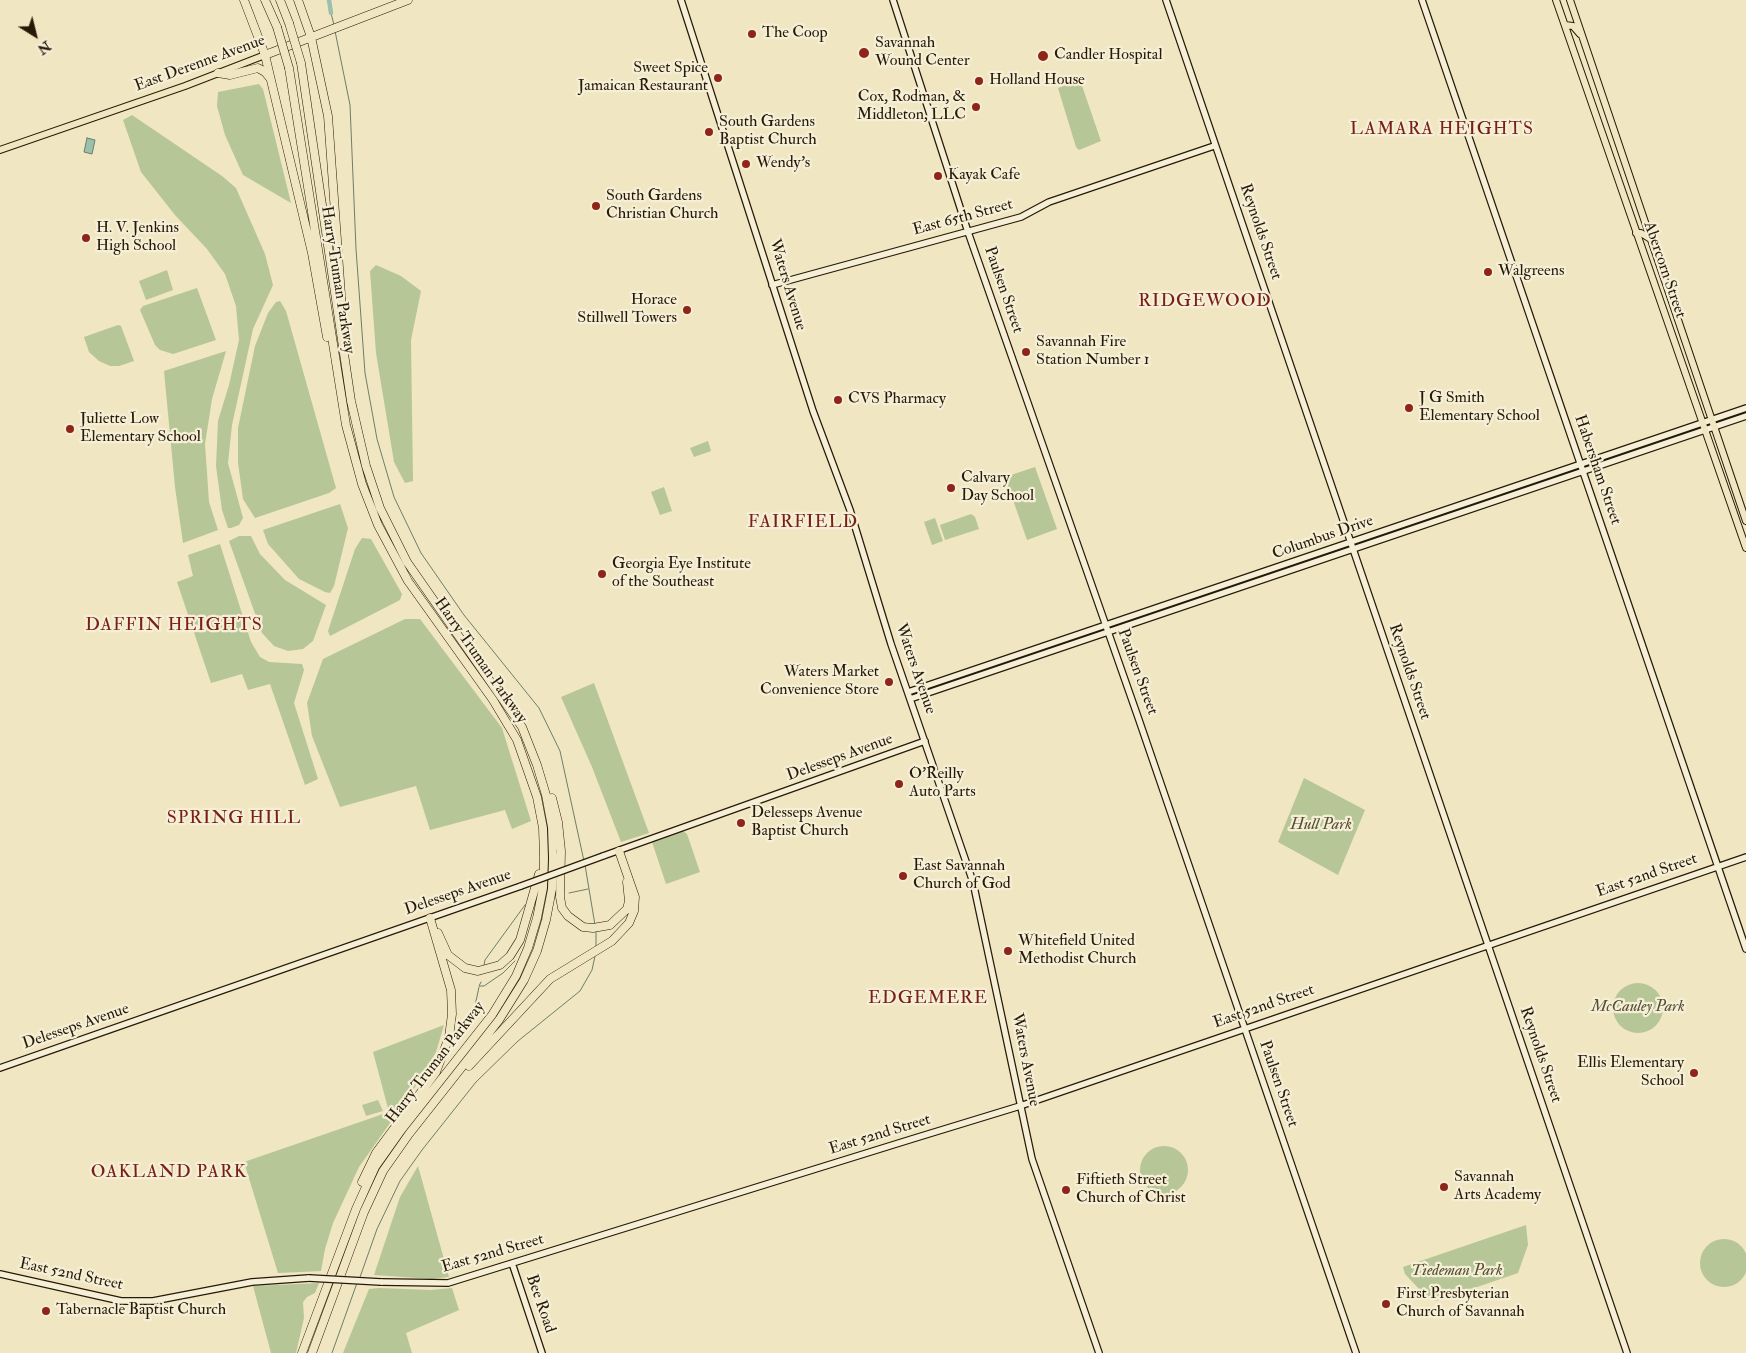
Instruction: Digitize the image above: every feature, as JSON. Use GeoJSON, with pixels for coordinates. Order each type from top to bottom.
{"type":"FeatureCollection","features":[{"type":"Feature","properties":{"kind":"highway"},"geometry":{"type":"LineString","coordinates":[[244,0],[265,55],[312,253],[337,396],[357,469]]}},
{"type":"Feature","properties":{"kind":"highway","name":"Harry Truman Parkway"},"geometry":{"type":"LineString","coordinates":[[265,0],[277,27],[289,68],[346,425],[357,469],[372,511],[399,566],[514,733],[534,783],[543,828],[544,858],[540,904],[533,933],[516,976],[492,1015],[383,1154],[365,1187],[302,1353]]}},
{"type":"Feature","properties":{"kind":"highway","name":"Harry Truman Parkway"},"geometry":{"type":"LineString","coordinates":[[280,0],[289,22],[301,63],[346,368],[360,445],[372,488],[386,521],[415,576],[522,727],[542,780],[552,826],[552,874],[546,920],[531,966],[508,1008],[395,1152],[376,1184],[312,1353]]}},
{"type":"Feature","properties":{"kind":"highway"},"geometry":{"type":"LineString","coordinates":[[298,0],[311,37],[323,87],[329,126],[346,368]]}},
{"type":"Feature","properties":{"kind":"highway","name":"East Derenne Avenue"},"geometry":{"type":"LineString","coordinates":[[265,55],[408,0]]}},
{"type":"Feature","properties":{"kind":"highway"},"geometry":{"type":"LineString","coordinates":[[218,73],[230,75],[258,68],[265,72],[270,79]]}},
{"type":"Feature","properties":{"kind":"highway"},"geometry":{"type":"LineString","coordinates":[[522,727],[541,764],[558,822],[561,851],[560,897],[562,908],[568,916],[583,927],[593,928],[610,925],[623,915],[629,901],[629,889],[619,851]]}},
{"type":"Feature","properties":{"kind":"highway"},"geometry":{"type":"LineString","coordinates":[[430,918],[448,955],[456,963],[465,968],[478,971],[500,965],[510,956],[520,940],[531,907],[540,872],[543,828]]}},
{"type":"Feature","properties":{"kind":"highway"},"geometry":{"type":"LineString","coordinates":[[425,1114],[550,979],[612,941],[629,923],[634,911],[635,897],[632,882],[619,851]]}},
{"type":"Feature","properties":{"kind":"highway"},"geometry":{"type":"LineString","coordinates":[[350,1224],[364,1178],[376,1153],[436,1072],[449,1037],[452,1014],[451,990],[430,918]]}},
{"type":"Feature","properties":{"kind":"main road","name":"Abercorn Street"},"geometry":{"type":"LineString","coordinates":[[1570,0],[1652,240],[1713,428],[1746,521]]}},
{"type":"Feature","properties":{"kind":"main road","name":"Abercorn Street"},"geometry":{"type":"LineString","coordinates":[[1557,3],[1746,548]]}},
{"type":"Feature","properties":{"kind":"main road"},"geometry":{"type":"LineString","coordinates":[[1557,3],[1564,16],[1578,21]]}},
{"type":"Feature","properties":{"kind":"main road"},"geometry":{"type":"LineString","coordinates":[[1565,25],[1573,26],[1583,37]]}},
{"type":"Feature","properties":{"kind":"main road","name":"East Derenne Avenue"},"geometry":{"type":"LineString","coordinates":[[0,150],[265,55]]}},
{"type":"Feature","properties":{"kind":"main road"},"geometry":{"type":"LineString","coordinates":[[1631,218],[1639,226],[1648,229]]}},
{"type":"Feature","properties":{"kind":"main road"},"geometry":{"type":"LineString","coordinates":[[1636,233],[1641,233],[1652,240]]}},
{"type":"Feature","properties":{"kind":"street","name":"Waters Avenue"},"geometry":{"type":"LineString","coordinates":[[681,0],[820,435],[850,510],[910,699],[973,882],[1032,1159],[1099,1353]]}},
{"type":"Feature","properties":{"kind":"street","name":"Paulsen Street"},"geometry":{"type":"LineString","coordinates":[[893,0],[968,232],[1107,629],[1356,1353]]}},
{"type":"Feature","properties":{"kind":"street","name":"Reynolds Street"},"geometry":{"type":"LineString","coordinates":[[1166,0],[1214,146],[1627,1353]]}},
{"type":"Feature","properties":{"kind":"street","name":"Habersham Street"},"geometry":{"type":"LineString","coordinates":[[1422,0],[1746,950]]}},
{"type":"Feature","properties":{"kind":"street","name":"East 65th Street"},"geometry":{"type":"LineString","coordinates":[[772,285],[1021,217],[1049,202],[1214,146]]}},
{"type":"Feature","properties":{"kind":"street","name":"Columbus Drive"},"geometry":{"type":"LineString","coordinates":[[910,699],[1350,542],[1746,408]]}},
{"type":"Feature","properties":{"kind":"street","name":"Columbus Drive"},"geometry":{"type":"LineString","coordinates":[[908,692],[1354,551],[1746,416]]}},
{"type":"Feature","properties":{"kind":"street","name":"Delesseps Avenue"},"geometry":{"type":"LineString","coordinates":[[0,1068],[521,886],[925,741]]}},
{"type":"Feature","properties":{"kind":"street","name":"East 52nd Street"},"geometry":{"type":"LineString","coordinates":[[0,1274],[121,1302],[153,1301],[252,1282],[309,1278],[448,1283],[1020,1106],[1746,857]]}},
{"type":"Feature","properties":{"kind":"street","name":"Bee Road"},"geometry":{"type":"LineString","coordinates":[[512,1263],[542,1353]]}},
{"type":"Feature","properties":{"kind":"green space"},"geometry":{"type":"Polygon","coordinates":[[[1080,80],[1101,141],[1079,150],[1076,147],[1058,88],[1080,80]]]}},
{"type":"Feature","properties":{"kind":"green space"},"geometry":{"type":"Polygon","coordinates":[[[259,84],[263,89],[291,203],[243,175],[225,135],[217,106],[218,92],[259,84]]]}},
{"type":"Feature","properties":{"kind":"green space"},"geometry":{"type":"Polygon","coordinates":[[[132,115],[222,176],[236,188],[265,254],[273,285],[253,329],[232,425],[228,463],[243,518],[239,525],[231,528],[228,528],[222,510],[216,466],[218,421],[229,385],[239,340],[236,306],[225,274],[207,249],[175,215],[141,172],[123,120],[132,115]]]}},
{"type":"Feature","properties":{"kind":"green space"},"geometry":{"type":"Polygon","coordinates":[[[376,265],[401,276],[421,291],[411,340],[413,481],[405,483],[394,462],[376,353],[370,271],[376,265]]]}},
{"type":"Feature","properties":{"kind":"green space"},"geometry":{"type":"Polygon","coordinates":[[[167,270],[173,290],[146,300],[139,281],[167,270]]]}},
{"type":"Feature","properties":{"kind":"green space"},"geometry":{"type":"Polygon","coordinates":[[[197,288],[216,340],[173,354],[160,350],[155,345],[140,310],[143,306],[197,288]]]}},
{"type":"Feature","properties":{"kind":"green space"},"geometry":{"type":"Polygon","coordinates":[[[280,301],[286,311],[336,488],[329,493],[255,518],[243,499],[238,463],[238,428],[255,346],[268,313],[276,302],[280,301]]]}},
{"type":"Feature","properties":{"kind":"green space"},"geometry":{"type":"Polygon","coordinates":[[[118,325],[121,326],[134,361],[119,366],[110,366],[99,361],[89,352],[84,337],[118,325]]]}},
{"type":"Feature","properties":{"kind":"green space"},"geometry":{"type":"Polygon","coordinates":[[[226,351],[212,399],[205,444],[209,502],[218,530],[183,543],[175,487],[164,371],[226,351]]]}},
{"type":"Feature","properties":{"kind":"green space"},"geometry":{"type":"Polygon","coordinates":[[[708,441],[711,451],[694,457],[690,448],[708,441]]]}},
{"type":"Feature","properties":{"kind":"green space"},"geometry":{"type":"Polygon","coordinates":[[[1035,467],[1057,529],[1027,540],[1005,477],[1035,467]]]}},
{"type":"Feature","properties":{"kind":"green space"},"geometry":{"type":"Polygon","coordinates":[[[664,487],[672,511],[660,515],[651,492],[664,487]]]}},
{"type":"Feature","properties":{"kind":"green space"},"geometry":{"type":"Polygon","coordinates":[[[340,504],[348,528],[334,586],[330,593],[299,579],[268,544],[263,530],[340,504]]]}},
{"type":"Feature","properties":{"kind":"green space"},"geometry":{"type":"Polygon","coordinates":[[[971,514],[975,517],[979,529],[945,540],[940,525],[971,514]]]}},
{"type":"Feature","properties":{"kind":"green space"},"geometry":{"type":"Polygon","coordinates":[[[935,518],[943,541],[932,545],[924,522],[935,518]]]}},
{"type":"Feature","properties":{"kind":"green space"},"geometry":{"type":"Polygon","coordinates":[[[239,536],[251,536],[260,554],[285,580],[326,605],[313,641],[303,649],[288,651],[274,646],[262,633],[229,541],[239,536]]]}},
{"type":"Feature","properties":{"kind":"green space"},"geometry":{"type":"Polygon","coordinates":[[[362,538],[371,539],[402,594],[400,600],[330,636],[328,631],[355,549],[362,538]]]}},
{"type":"Feature","properties":{"kind":"green space"},"geometry":{"type":"Polygon","coordinates":[[[220,544],[251,642],[260,657],[269,662],[302,664],[304,670],[294,703],[318,779],[305,785],[270,684],[248,690],[242,674],[211,683],[177,582],[193,576],[188,555],[220,544]]]}},
{"type":"Feature","properties":{"kind":"green space"},"geometry":{"type":"Polygon","coordinates":[[[405,619],[420,619],[502,728],[531,821],[512,829],[505,810],[430,830],[416,786],[340,807],[312,736],[307,703],[323,659],[405,619]]]}},
{"type":"Feature","properties":{"kind":"green space"},"geometry":{"type":"Polygon","coordinates":[[[594,683],[649,833],[621,842],[592,767],[561,697],[594,683]]]}},
{"type":"Feature","properties":{"kind":"green space","name":"Hull Park"},"geometry":{"type":"Polygon","coordinates":[[[1304,778],[1365,810],[1338,875],[1278,842],[1304,778]]]}},
{"type":"Feature","properties":{"kind":"green space"},"geometry":{"type":"Polygon","coordinates":[[[683,831],[687,834],[700,872],[666,884],[652,842],[683,831]]]}},
{"type":"Feature","properties":{"kind":"green space","name":"McCauley Park"},"geometry":{"type":"Polygon","coordinates":[[[1638,983],[1647,985],[1658,994],[1663,1008],[1661,1017],[1652,1028],[1638,1033],[1629,1031],[1618,1022],[1613,1008],[1615,999],[1624,988],[1638,983]]]}},
{"type":"Feature","properties":{"kind":"green space"},"geometry":{"type":"Polygon","coordinates":[[[444,1025],[436,1052],[412,1092],[359,1167],[333,1223],[321,1271],[278,1273],[244,1162],[389,1112],[373,1052],[444,1025]]]}},
{"type":"Feature","properties":{"kind":"green space"},"geometry":{"type":"Polygon","coordinates":[[[378,1100],[383,1111],[366,1116],[362,1105],[378,1100]]]}},
{"type":"Feature","properties":{"kind":"green space"},"geometry":{"type":"Polygon","coordinates":[[[1159,1146],[1169,1146],[1181,1153],[1188,1165],[1188,1175],[1181,1187],[1169,1194],[1159,1194],[1151,1190],[1144,1183],[1140,1175],[1140,1165],[1144,1157],[1151,1150],[1159,1146]]]}},
{"type":"Feature","properties":{"kind":"green space"},"geometry":{"type":"Polygon","coordinates":[[[418,1166],[449,1277],[432,1279],[374,1275],[400,1197],[418,1166]]]}},
{"type":"Feature","properties":{"kind":"green space","name":"Tiedeman Park"},"geometry":{"type":"Polygon","coordinates":[[[1526,1225],[1528,1245],[1518,1273],[1436,1301],[1421,1291],[1405,1274],[1403,1267],[1526,1225]]]}},
{"type":"Feature","properties":{"kind":"green space"},"geometry":{"type":"Polygon","coordinates":[[[1719,1239],[1729,1239],[1738,1243],[1744,1249],[1747,1254],[1747,1272],[1738,1283],[1729,1287],[1719,1287],[1710,1283],[1704,1277],[1700,1268],[1700,1258],[1704,1249],[1710,1243],[1719,1239]]]}},
{"type":"Feature","properties":{"kind":"green space"},"geometry":{"type":"Polygon","coordinates":[[[319,1283],[315,1293],[307,1297],[303,1302],[304,1318],[296,1353],[271,1353],[253,1286],[319,1283]]]}},
{"type":"Feature","properties":{"kind":"green space"},"geometry":{"type":"Polygon","coordinates":[[[452,1288],[459,1310],[406,1333],[412,1353],[343,1353],[369,1289],[431,1290],[452,1288]]]}},
{"type":"Feature","properties":{"kind":"shaded area"},"geometry":{"type":"Polygon","coordinates":[[[87,138],[95,140],[92,154],[84,152],[87,138]]]}},
{"type":"Feature","properties":{"kind":"waterway"},"geometry":{"type":"LineString","coordinates":[[329,0],[331,13]]}},
{"type":"Feature","properties":{"kind":"waterway"},"geometry":{"type":"LineString","coordinates":[[331,13],[334,25]]}},
{"type":"Feature","properties":{"kind":"waterway"},"geometry":{"type":"LineString","coordinates":[[335,31],[350,105],[356,249],[365,373],[377,439],[394,497],[421,553],[464,615],[539,708],[560,751],[584,861]]}},
{"type":"Feature","properties":{"kind":"waterway"},"geometry":{"type":"LineString","coordinates":[[585,865],[595,925]]}},
{"type":"Feature","properties":{"kind":"waterway"},"geometry":{"type":"LineString","coordinates":[[569,893],[588,889]]}},
{"type":"Feature","properties":{"kind":"waterway"},"geometry":{"type":"LineString","coordinates":[[484,965],[485,960],[525,905]]}},
{"type":"Feature","properties":{"kind":"waterway"},"geometry":{"type":"LineString","coordinates":[[596,932],[596,947]]}},
{"type":"Feature","properties":{"kind":"waterway"},"geometry":{"type":"LineString","coordinates":[[359,1280],[377,1229],[400,1181],[422,1150],[476,1082],[518,1041],[580,991],[592,970],[595,956]]}},
{"type":"Feature","properties":{"kind":"waterway"},"geometry":{"type":"LineString","coordinates":[[481,982],[479,986],[484,986],[503,973],[515,961]]}},
{"type":"Feature","properties":{"kind":"waterway"},"geometry":{"type":"LineString","coordinates":[[475,1006],[479,987]]}},
{"type":"Feature","properties":{"kind":"waterway"},"geometry":{"type":"LineString","coordinates":[[332,1353],[357,1283]]}},
{"type":"Feature","properties":{"kind":"place","name":"The Coop"},"geometry":{"type":"Point","coordinates":[752,34]}},
{"type":"Feature","properties":{"kind":"place","name":"Savannah Wound Center"},"geometry":{"type":"Point","coordinates":[864,53]}},
{"type":"Feature","properties":{"kind":"place","name":"Candler Hospital"},"geometry":{"type":"Point","coordinates":[1043,56]}},
{"type":"Feature","properties":{"kind":"place","name":"Sweet Spice Jamaican Restaurant"},"geometry":{"type":"Point","coordinates":[718,78]}},
{"type":"Feature","properties":{"kind":"place","name":"Holland House"},"geometry":{"type":"Point","coordinates":[979,81]}},
{"type":"Feature","properties":{"kind":"place","name":"Cox, Rodman, & Middleton, LLC"},"geometry":{"type":"Point","coordinates":[976,107]}},
{"type":"Feature","properties":{"kind":"place","name":"South Gardens Baptist Church"},"geometry":{"type":"Point","coordinates":[709,132]}},
{"type":"Feature","properties":{"kind":"place","name":"Wendy's"},"geometry":{"type":"Point","coordinates":[746,164]}},
{"type":"Feature","properties":{"kind":"place","name":"Kayak Cafe"},"geometry":{"type":"Point","coordinates":[938,176]}},
{"type":"Feature","properties":{"kind":"place","name":"South Gardens Christian Church"},"geometry":{"type":"Point","coordinates":[596,206]}},
{"type":"Feature","properties":{"kind":"place","name":"H. V. Jenkins High School"},"geometry":{"type":"Point","coordinates":[86,238]}},
{"type":"Feature","properties":{"kind":"place","name":"Walgreens"},"geometry":{"type":"Point","coordinates":[1488,272]}},
{"type":"Feature","properties":{"kind":"place","name":"Horace Stillwell Towers"},"geometry":{"type":"Point","coordinates":[687,310]}},
{"type":"Feature","properties":{"kind":"place","name":"Savannah Fire Station Number 1"},"geometry":{"type":"Point","coordinates":[1026,352]}},
{"type":"Feature","properties":{"kind":"place","name":"CVS Pharmacy"},"geometry":{"type":"Point","coordinates":[838,400]}},
{"type":"Feature","properties":{"kind":"place","name":"J G Smith Elementary School"},"geometry":{"type":"Point","coordinates":[1409,408]}},
{"type":"Feature","properties":{"kind":"place","name":"Juliette Low Elementary School"},"geometry":{"type":"Point","coordinates":[70,429]}},
{"type":"Feature","properties":{"kind":"place","name":"Calvary Day School"},"geometry":{"type":"Point","coordinates":[951,488]}},
{"type":"Feature","properties":{"kind":"place","name":"Georgia Eye Institute of the Southeast"},"geometry":{"type":"Point","coordinates":[602,574]}},
{"type":"Feature","properties":{"kind":"place","name":"Waters Market Convenience Store"},"geometry":{"type":"Point","coordinates":[889,682]}},
{"type":"Feature","properties":{"kind":"place","name":"O'Reilly Auto Parts"},"geometry":{"type":"Point","coordinates":[899,784]}},
{"type":"Feature","properties":{"kind":"place","name":"Delesseps Avenue Baptist Church"},"geometry":{"type":"Point","coordinates":[741,823]}},
{"type":"Feature","properties":{"kind":"place","name":"East Savannah Church of God"},"geometry":{"type":"Point","coordinates":[903,876]}},
{"type":"Feature","properties":{"kind":"place","name":"Whitefield United Methodist Church"},"geometry":{"type":"Point","coordinates":[1008,951]}},
{"type":"Feature","properties":{"kind":"place","name":"Ellis Elementary School"},"geometry":{"type":"Point","coordinates":[1694,1073]}},
{"type":"Feature","properties":{"kind":"place","name":"Savannah Arts Academy"},"geometry":{"type":"Point","coordinates":[1444,1187]}},
{"type":"Feature","properties":{"kind":"place","name":"Fiftieth Street Church of Christ"},"geometry":{"type":"Point","coordinates":[1066,1190]}},
{"type":"Feature","properties":{"kind":"place","name":"First Presbyterian Church of Savannah"},"geometry":{"type":"Point","coordinates":[1386,1304]}},
{"type":"Feature","properties":{"kind":"place","name":"Tabernacle Baptist Church"},"geometry":{"type":"Point","coordinates":[46,1311]}},
{"type":"Feature","properties":{"kind":"district","name":"LAMARA HEIGHTS"},"geometry":{"type":"Point","coordinates":[1442,130]}},
{"type":"Feature","properties":{"kind":"district","name":"RIDGEWOOD"},"geometry":{"type":"Point","coordinates":[1205,302]}},
{"type":"Feature","properties":{"kind":"district","name":"FAIRFIELD"},"geometry":{"type":"Point","coordinates":[803,523]}},
{"type":"Feature","properties":{"kind":"district","name":"DAFFIN HEIGHTS"},"geometry":{"type":"Point","coordinates":[174,626]}},
{"type":"Feature","properties":{"kind":"district","name":"SPRING HILL"},"geometry":{"type":"Point","coordinates":[234,819]}},
{"type":"Feature","properties":{"kind":"district","name":"EDGEMERE"},"geometry":{"type":"Point","coordinates":[928,999]}},
{"type":"Feature","properties":{"kind":"district","name":"OAKLAND PARK"},"geometry":{"type":"Point","coordinates":[169,1173]}}]}
